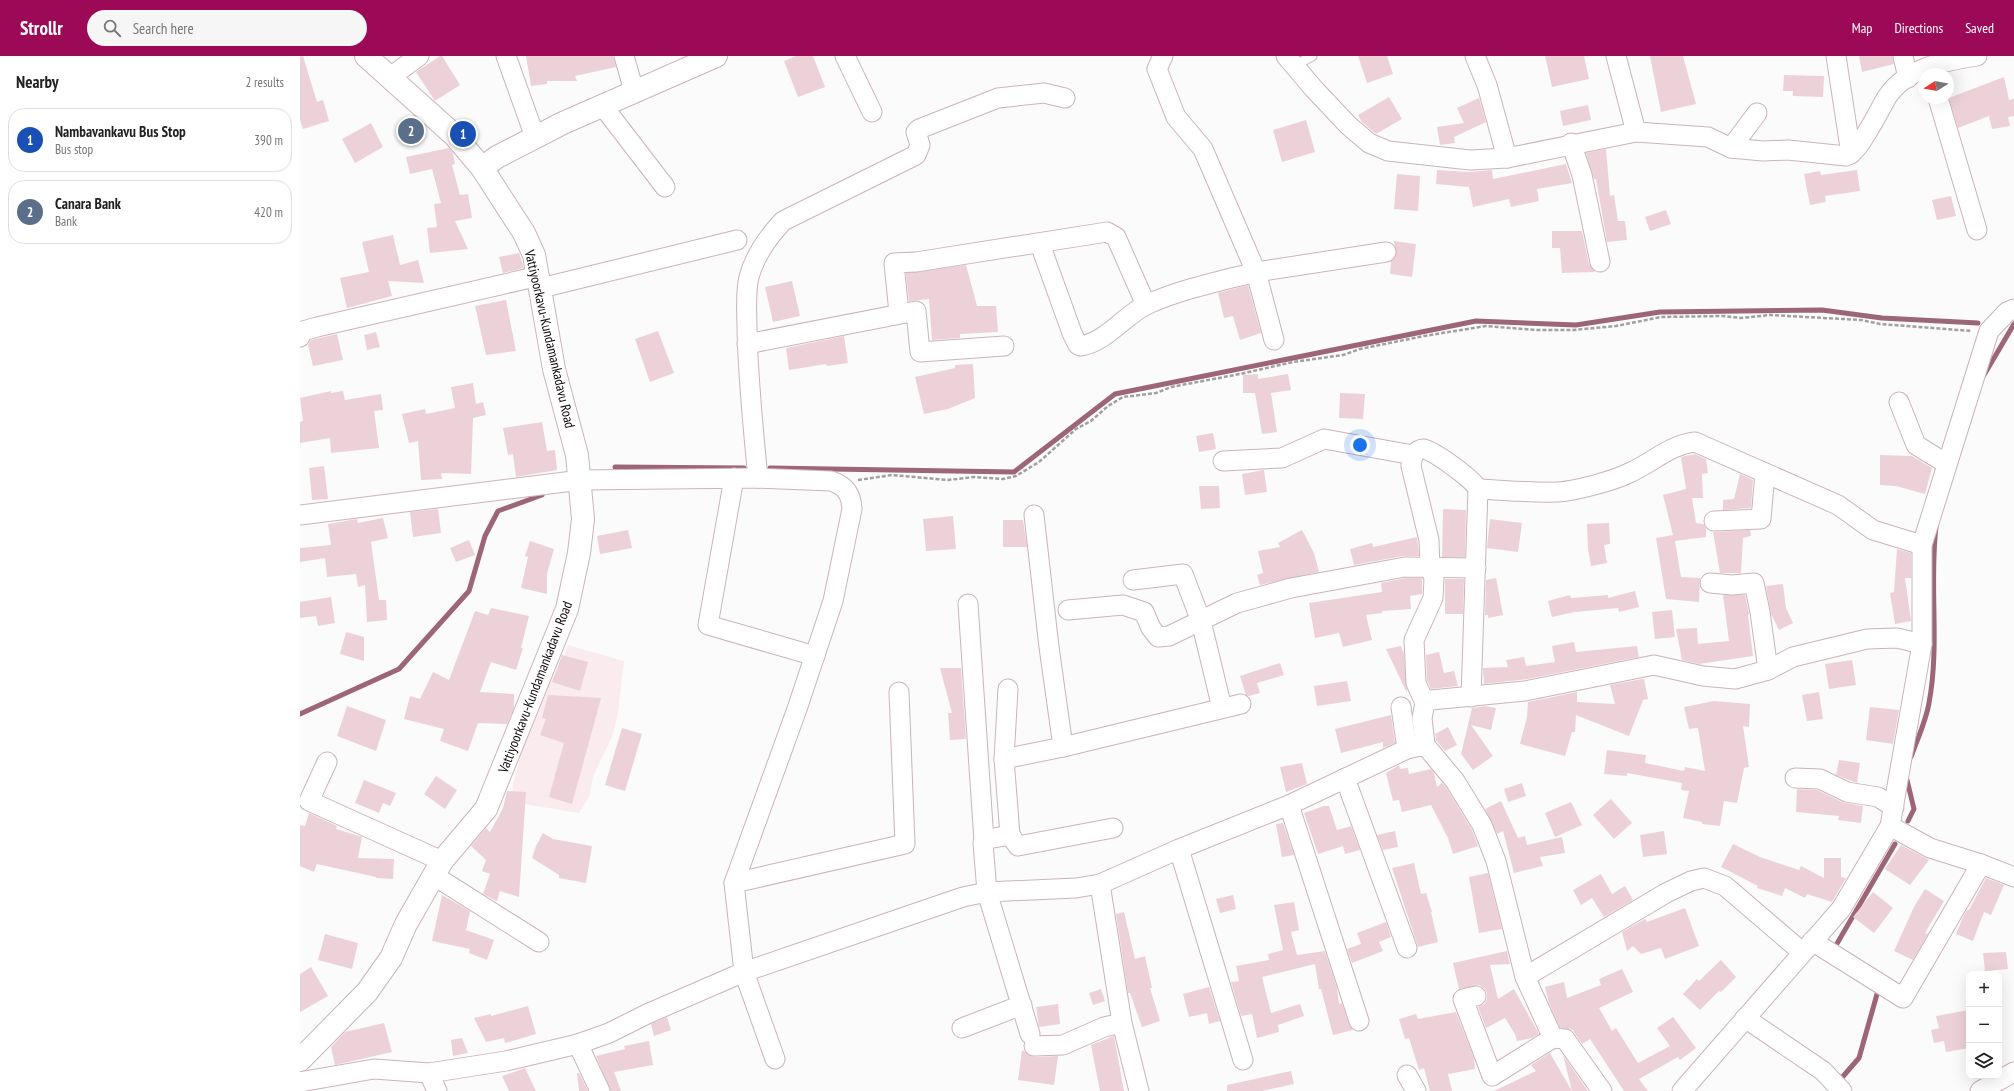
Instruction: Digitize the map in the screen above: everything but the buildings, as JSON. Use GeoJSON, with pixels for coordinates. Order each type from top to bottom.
{"type":"FeatureCollection","features":[{"type":"Feature","properties":{"kind":"street","name":"Vattiyoorkavu-Kundamankadavu Road"},"geometry":{"type":"LineString","coordinates":[[300,1060],[367,992],[391,958],[406,924],[438,868],[486,809],[567,609],[583,519],[581,480],[577,455],[554,369],[540,282],[534,255],[524,233],[482,168],[454,135],[366,56]]}},
{"type":"Feature","properties":{"kind":"street"},"geometry":{"type":"LineString","coordinates":[[389,78],[419,56]]}},
{"type":"Feature","properties":{"kind":"street"},"geometry":{"type":"LineString","coordinates":[[506,56],[535,137]]}},
{"type":"Feature","properties":{"kind":"street"},"geometry":{"type":"LineString","coordinates":[[624,56],[634,90]]}},
{"type":"Feature","properties":{"kind":"street"},"geometry":{"type":"LineString","coordinates":[[482,168],[497,157],[535,137],[634,90],[716,56]]}},
{"type":"Feature","properties":{"kind":"street"},"geometry":{"type":"LineString","coordinates":[[845,56],[872,112]]}},
{"type":"Feature","properties":{"kind":"street"},"geometry":{"type":"LineString","coordinates":[[1163,56],[1157,69],[1176,117],[1203,149],[1256,272],[1274,340]]}},
{"type":"Feature","properties":{"kind":"street"},"geometry":{"type":"LineString","coordinates":[[1475,56],[1487,85],[1507,158]]}},
{"type":"Feature","properties":{"kind":"street"},"geometry":{"type":"LineString","coordinates":[[1616,56],[1636,132]]}},
{"type":"Feature","properties":{"kind":"street"},"geometry":{"type":"LineString","coordinates":[[1836,56],[1851,154]]}},
{"type":"Feature","properties":{"kind":"street"},"geometry":{"type":"LineString","coordinates":[[1903,56],[1908,78]]}},
{"type":"Feature","properties":{"kind":"street"},"geometry":{"type":"LineString","coordinates":[[1937,68],[1977,56]]}},
{"type":"Feature","properties":{"kind":"street"},"geometry":{"type":"LineString","coordinates":[[1290,61],[1344,120],[1369,143],[1388,151],[1470,160],[1507,158],[1571,143],[1636,132],[1708,137],[1732,148],[1763,151],[1788,150],[1839,156],[1851,154],[1874,122],[1888,96],[1908,78],[1918,74]]}},
{"type":"Feature","properties":{"kind":"street"},"geometry":{"type":"LineString","coordinates":[[758,478],[747,344],[749,279],[754,262],[767,238],[783,221],[916,155],[920,145],[916,134],[919,129],[998,98],[1044,93],[1065,98]]}},
{"type":"Feature","properties":{"kind":"street"},"geometry":{"type":"LineString","coordinates":[[1940,104],[1977,230]]}},
{"type":"Feature","properties":{"kind":"street"},"geometry":{"type":"LineString","coordinates":[[602,105],[665,187]]}},
{"type":"Feature","properties":{"kind":"street"},"geometry":{"type":"LineString","coordinates":[[1732,148],[1756,113]]}},
{"type":"Feature","properties":{"kind":"street"},"geometry":{"type":"LineString","coordinates":[[1571,143],[1582,174],[1600,262]]}},
{"type":"Feature","properties":{"kind":"street"},"geometry":{"type":"LineString","coordinates":[[899,313],[894,263],[916,262],[1040,244],[1107,232],[1116,237],[1146,305]]}},
{"type":"Feature","properties":{"kind":"street"},"geometry":{"type":"LineString","coordinates":[[300,337],[303,331],[317,327],[737,240]]}},
{"type":"Feature","properties":{"kind":"street"},"geometry":{"type":"LineString","coordinates":[[1040,244],[1072,333],[1078,345],[1081,346],[1088,345],[1099,340],[1146,305],[1187,289],[1256,272],[1386,252]]}},
{"type":"Feature","properties":{"kind":"street"},"geometry":{"type":"LineString","coordinates":[[1682,1091],[1841,909],[1890,826],[1922,644],[1922,545],[1989,331],[2007,312],[2014,309]]}},
{"type":"Feature","properties":{"kind":"street"},"geometry":{"type":"LineString","coordinates":[[747,344],[899,313],[916,311],[920,352],[1004,346]]}},
{"type":"Feature","properties":{"kind":"street"},"geometry":{"type":"LineString","coordinates":[[1899,402],[1916,445],[1947,464]]}},
{"type":"Feature","properties":{"kind":"street"},"geometry":{"type":"LineString","coordinates":[[1223,461],[1282,458],[1324,439],[1413,455]]}},
{"type":"Feature","properties":{"kind":"street"},"geometry":{"type":"LineString","coordinates":[[1478,489],[1559,492],[1629,474],[1671,448],[1685,443],[1695,442],[1838,505],[1873,530],[1922,545]]}},
{"type":"Feature","properties":{"kind":"street"},"geometry":{"type":"LineString","coordinates":[[1416,747],[1425,703],[1416,683],[1414,640],[1433,598],[1434,578],[1430,568],[1429,540],[1411,466],[1413,455],[1416,451],[1424,450],[1464,474],[1478,489],[1470,697]]}},
{"type":"Feature","properties":{"kind":"street"},"geometry":{"type":"LineString","coordinates":[[1714,521],[1760,519],[1765,473]]}},
{"type":"Feature","properties":{"kind":"street"},"geometry":{"type":"LineString","coordinates":[[734,478],[708,625],[815,656]]}},
{"type":"Feature","properties":{"kind":"street"},"geometry":{"type":"LineString","coordinates":[[300,515],[581,480],[758,478],[835,482],[841,484],[847,490],[851,498],[852,509],[833,601],[815,656],[734,883],[744,972],[775,1059]]}},
{"type":"Feature","properties":{"kind":"street"},"geometry":{"type":"LineString","coordinates":[[1034,515],[1049,647],[1063,747]]}},
{"type":"Feature","properties":{"kind":"street"},"geometry":{"type":"LineString","coordinates":[[1068,610],[1123,605],[1144,612],[1151,628],[1158,637],[1169,636],[1237,603],[1291,588],[1405,567],[1476,568]]}},
{"type":"Feature","properties":{"kind":"street"},"geometry":{"type":"LineString","coordinates":[[1133,580],[1183,574],[1201,621],[1222,708]]}},
{"type":"Feature","properties":{"kind":"street"},"geometry":{"type":"LineString","coordinates":[[1710,583],[1732,585],[1754,583],[1760,612],[1768,670]]}},
{"type":"Feature","properties":{"kind":"street"},"geometry":{"type":"LineString","coordinates":[[968,604],[984,841],[982,847],[987,892],[1032,1040],[1063,1045],[1104,1027],[1122,1023]]}},
{"type":"Feature","properties":{"kind":"street"},"geometry":{"type":"LineString","coordinates":[[1425,703],[1431,700],[1525,691],[1654,665],[1703,676],[1735,679],[1768,670],[1793,657],[1867,640],[1897,638],[1922,644]]}},
{"type":"Feature","properties":{"kind":"street"},"geometry":{"type":"LineString","coordinates":[[1008,689],[1004,759],[1010,835],[1018,846],[1113,828]]}},
{"type":"Feature","properties":{"kind":"street"},"geometry":{"type":"LineString","coordinates":[[734,883],[905,844],[899,692]]}},
{"type":"Feature","properties":{"kind":"street"},"geometry":{"type":"LineString","coordinates":[[1004,759],[1063,747],[1241,704]]}},
{"type":"Feature","properties":{"kind":"street"},"geometry":{"type":"LineString","coordinates":[[1401,707],[1416,747],[1455,781],[1482,825],[1496,861],[1525,977],[1553,1038]]}},
{"type":"Feature","properties":{"kind":"street"},"geometry":{"type":"LineString","coordinates":[[300,1082],[374,1069],[428,1073],[506,1061],[578,1044],[608,1033],[647,1014],[744,972],[963,897],[987,892],[1076,888],[1100,884],[1179,849],[1289,805],[1345,778],[1416,747]]}},
{"type":"Feature","properties":{"kind":"street"},"geometry":{"type":"LineString","coordinates":[[327,762],[309,802],[438,868],[539,942]]}},
{"type":"Feature","properties":{"kind":"street"},"geometry":{"type":"LineString","coordinates":[[1345,778],[1407,948]]}},
{"type":"Feature","properties":{"kind":"street"},"geometry":{"type":"LineString","coordinates":[[1795,778],[1820,779],[1847,792],[1878,797],[1894,807]]}},
{"type":"Feature","properties":{"kind":"street"},"geometry":{"type":"LineString","coordinates":[[1289,805],[1359,1021]]}},
{"type":"Feature","properties":{"kind":"street"},"geometry":{"type":"LineString","coordinates":[[1890,826],[1930,848],[1981,864],[2014,877]]}},
{"type":"Feature","properties":{"kind":"street"},"geometry":{"type":"LineString","coordinates":[[984,841],[1010,835]]}},
{"type":"Feature","properties":{"kind":"street"},"geometry":{"type":"LineString","coordinates":[[1179,849],[1243,1060]]}},
{"type":"Feature","properties":{"kind":"street"},"geometry":{"type":"LineString","coordinates":[[1525,977],[1666,893],[1691,881],[1704,878],[1725,886],[1807,947],[1903,998],[1981,864]]}},
{"type":"Feature","properties":{"kind":"street"},"geometry":{"type":"LineString","coordinates":[[1100,884],[1122,1023],[1139,1091]]}},
{"type":"Feature","properties":{"kind":"street"},"geometry":{"type":"LineString","coordinates":[[1476,996],[1463,999],[1492,1076],[1553,1038],[1565,1039],[1602,1091]]}},
{"type":"Feature","properties":{"kind":"street"},"geometry":{"type":"LineString","coordinates":[[962,1028],[1022,1006]]}},
{"type":"Feature","properties":{"kind":"street"},"geometry":{"type":"LineString","coordinates":[[1745,1018],[1823,1072],[1842,1091]]}},
{"type":"Feature","properties":{"kind":"street"},"geometry":{"type":"LineString","coordinates":[[578,1044],[600,1091]]}},
{"type":"Feature","properties":{"kind":"street"},"geometry":{"type":"LineString","coordinates":[[1980,1091],[2014,1072]]}},
{"type":"Feature","properties":{"kind":"street"},"geometry":{"type":"LineString","coordinates":[[428,1073],[437,1091]]}},
{"type":"Feature","properties":{"kind":"lane"},"geometry":{"type":"LineString","coordinates":[[1290,61],[1312,56]]}},
{"type":"Feature","properties":{"kind":"path"},"geometry":{"type":"LineString","coordinates":[[835,482],[892,475],[948,480],[974,477],[1003,480],[1016,476],[1039,462],[1076,429],[1091,421],[1108,406],[1123,397],[1156,392],[1171,387],[1293,362],[1343,355],[1360,349],[1430,335],[1486,326],[1536,330],[1574,330],[1616,326],[1662,317],[1723,316],[1741,318],[1770,315],[1826,320],[1843,319],[1880,324],[1989,331]]}},
{"type":"Feature","properties":{"kind":"shaded area"},"geometry":{"type":"Polygon","coordinates":[[[568,645],[624,661],[618,713],[613,734],[593,777],[589,797],[579,813],[512,802],[513,784],[528,728],[549,682],[561,665],[568,645]]]}},
{"type":"Feature","properties":{"kind":"waterway"},"geometry":{"type":"LineString","coordinates":[[770,468],[1014,472],[1115,394],[1476,321],[1576,325],[1660,312],[1822,310],[1882,318],[1978,323]]}},
{"type":"Feature","properties":{"kind":"waterway"},"geometry":{"type":"LineString","coordinates":[[1984,375],[2014,324]]}},
{"type":"Feature","properties":{"kind":"waterway"},"geometry":{"type":"LineString","coordinates":[[615,467],[744,468]]}},
{"type":"Feature","properties":{"kind":"waterway"},"geometry":{"type":"LineString","coordinates":[[300,714],[399,669],[469,591],[485,536],[498,511],[542,495]]}},
{"type":"Feature","properties":{"kind":"waterway"},"geometry":{"type":"LineString","coordinates":[[1911,757],[1926,717],[1932,681],[1934,659],[1934,549],[1936,527]]}},
{"type":"Feature","properties":{"kind":"waterway"},"geometry":{"type":"LineString","coordinates":[[1906,776],[1914,809],[1908,821]]}},
{"type":"Feature","properties":{"kind":"waterway"},"geometry":{"type":"LineString","coordinates":[[1839,949],[1835,947],[1895,844]]}},
{"type":"Feature","properties":{"kind":"waterway"},"geometry":{"type":"LineString","coordinates":[[1839,1081],[1859,1058],[1879,987]]}},
{"type":"Feature","properties":{"kind":"place","name":"Canara Bank"},"geometry":{"type":"Point","coordinates":[411,131]}},
{"type":"Feature","properties":{"kind":"place","name":"Nambavankavu Bus Stop"},"geometry":{"type":"Point","coordinates":[463,134]}}]}
